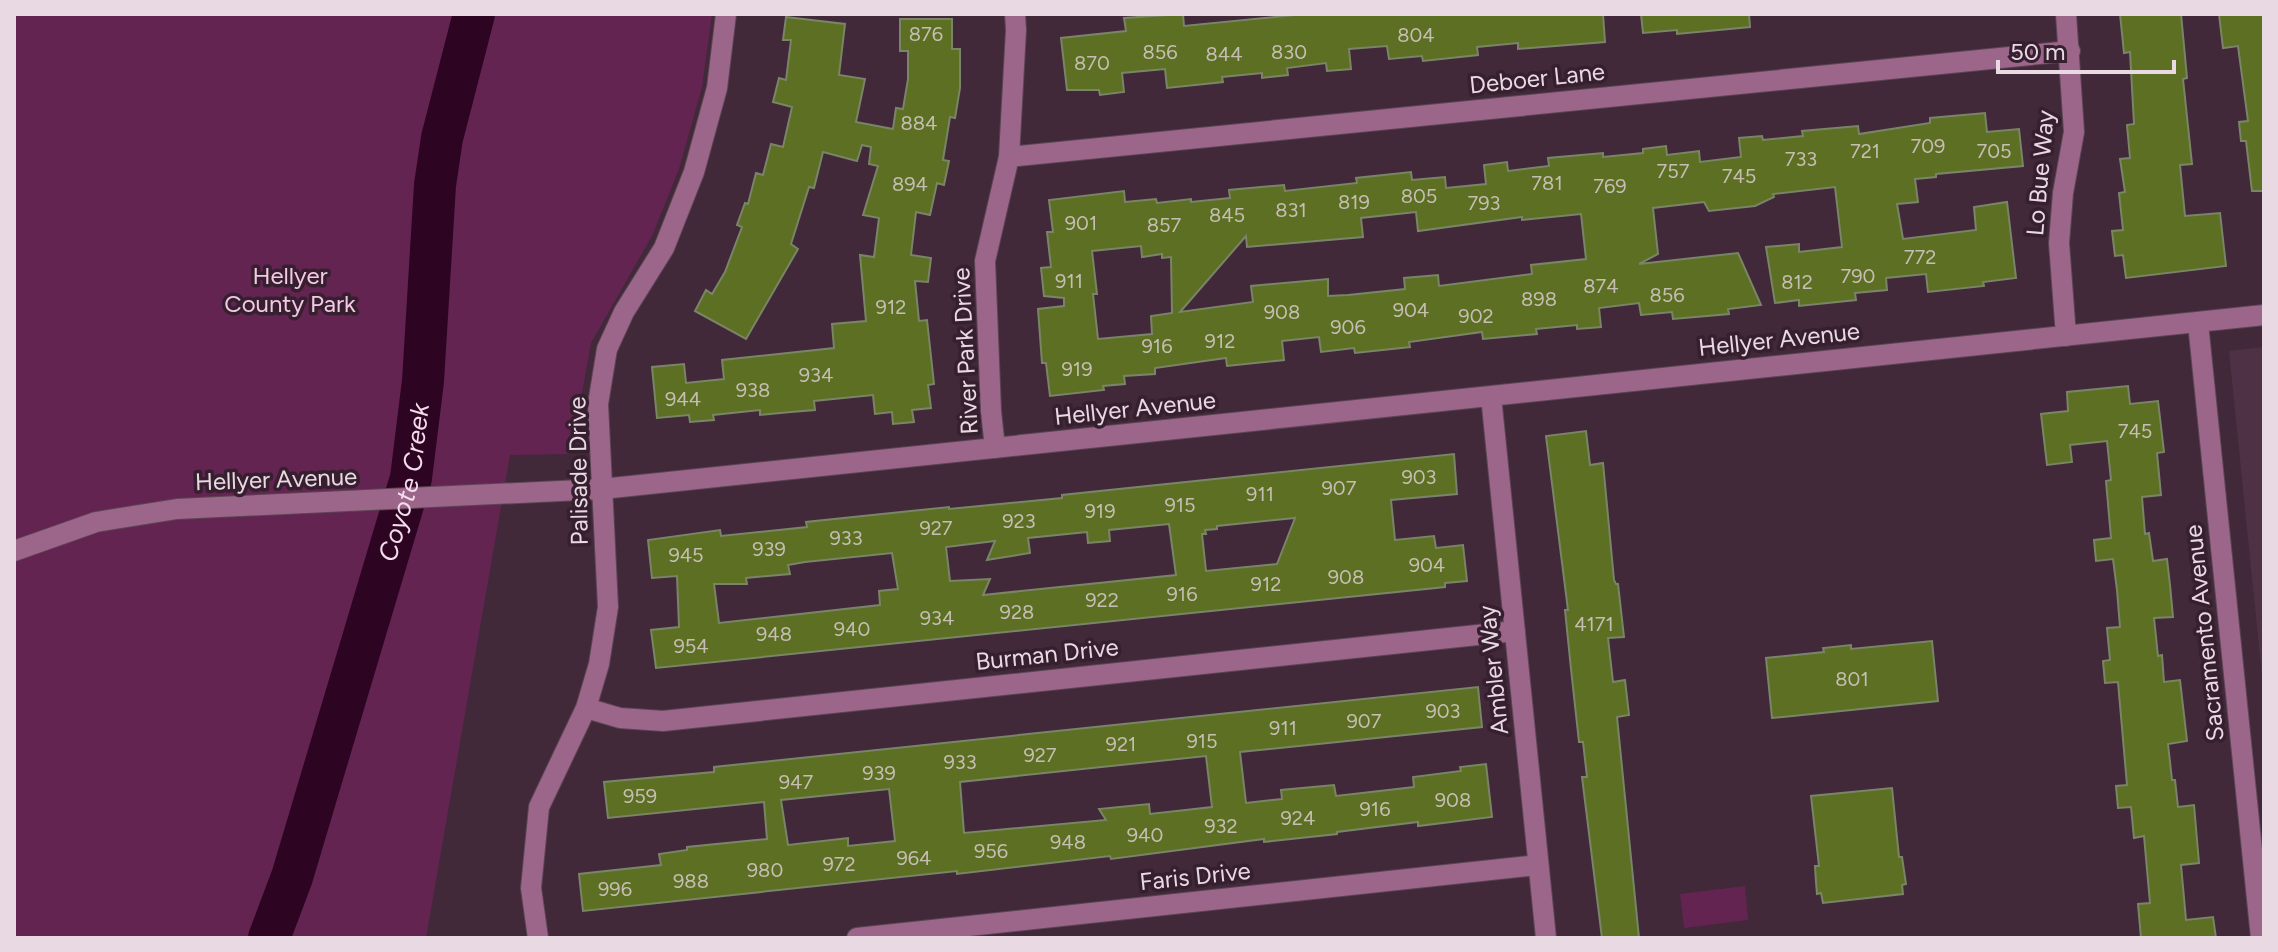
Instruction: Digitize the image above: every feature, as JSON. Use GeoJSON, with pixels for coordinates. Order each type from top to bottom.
{"type":"FeatureCollection","features":[{"type":"Feature","properties":{"kind":"street","name":"Palisade Drive"},"geometry":{"type":"LineString","coordinates":[[538,938],[531,888],[539,807],[586,708],[599,664],[608,607],[598,404],[607,349],[624,312],[664,248],[694,172],[717,88],[726,14]]}},
{"type":"Feature","properties":{"kind":"street","name":"River Park Drive"},"geometry":{"type":"LineString","coordinates":[[995,448],[985,261],[1009,157],[1015,14]]}},
{"type":"Feature","properties":{"kind":"street","name":"Lo Bue Way"},"geometry":{"type":"LineString","coordinates":[[2066,14],[2074,132],[2063,193],[2059,243],[2066,336]]}},
{"type":"Feature","properties":{"kind":"street","name":"Deboer Lane"},"geometry":{"type":"LineString","coordinates":[[1009,157],[2070,51]]}},
{"type":"Feature","properties":{"kind":"street","name":"Hellyer Avenue"},"geometry":{"type":"LineString","coordinates":[[14,551],[96,522],[177,509],[602,489],[2264,315]]}},
{"type":"Feature","properties":{"kind":"street","name":"Sacramento Avenue"},"geometry":{"type":"LineString","coordinates":[[2198,323],[2261,938]]}},
{"type":"Feature","properties":{"kind":"street","name":"Ambler Way"},"geometry":{"type":"LineString","coordinates":[[1491,396],[1546,938]]}},
{"type":"Feature","properties":{"kind":"street","name":"Burman Drive"},"geometry":{"type":"LineString","coordinates":[[586,708],[620,718],[663,721],[1515,631]]}},
{"type":"Feature","properties":{"kind":"street","name":"Faris Drive"},"geometry":{"type":"LineString","coordinates":[[857,938],[1538,865]]}},
{"type":"Feature","properties":{"kind":"shaded area"},"geometry":{"type":"Polygon","coordinates":[[[2264,347],[2264,695],[2229,351],[2264,347]]]}},
{"type":"Feature","properties":{"kind":"green space","name":"Hellyer County Park"},"geometry":{"type":"Polygon","coordinates":[[[14,14],[712,14],[702,87],[679,169],[653,234],[591,343],[571,454],[510,455],[426,938],[14,938],[14,14]]]}},
{"type":"Feature","properties":{"kind":"green space"},"geometry":{"type":"Polygon","coordinates":[[[1745,886],[1748,920],[1684,928],[1680,894],[1745,886]]]}},
{"type":"Feature","properties":{"kind":"building"},"geometry":{"type":"Polygon","coordinates":[[[1183,14],[1184,26],[1304,14],[1603,14],[1605,42],[1518,49],[1518,43],[1477,47],[1478,55],[1423,61],[1422,56],[1389,59],[1387,46],[1349,49],[1351,69],[1327,71],[1326,63],[1287,68],[1288,75],[1262,78],[1262,73],[1222,77],[1223,82],[1167,88],[1165,69],[1122,73],[1124,92],[1100,95],[1099,90],[1067,90],[1061,38],[1126,31],[1124,18],[1183,14]]]}},
{"type":"Feature","properties":{"kind":"building"},"geometry":{"type":"Polygon","coordinates":[[[1641,14],[1749,14],[1750,27],[1677,34],[1677,30],[1643,33],[1641,14]]]}},
{"type":"Feature","properties":{"kind":"building"},"geometry":{"type":"Polygon","coordinates":[[[2120,14],[2181,14],[2187,78],[2183,79],[2192,164],[2180,165],[2185,216],[2220,213],[2226,266],[2126,278],[2123,255],[2115,256],[2112,231],[2123,230],[2119,193],[2125,192],[2120,159],[2130,158],[2127,125],[2134,124],[2130,52],[2124,53],[2120,14]]]}},
{"type":"Feature","properties":{"kind":"building"},"geometry":{"type":"Polygon","coordinates":[[[2219,14],[2264,14],[2264,191],[2252,191],[2246,141],[2241,141],[2239,122],[2248,121],[2238,46],[2223,48],[2219,14]]]}},
{"type":"Feature","properties":{"kind":"building"},"geometry":{"type":"Polygon","coordinates":[[[786,17],[845,24],[839,75],[865,79],[856,122],[893,129],[896,108],[903,109],[908,79],[908,51],[900,51],[900,19],[952,19],[952,49],[960,49],[960,88],[955,118],[950,117],[943,160],[949,161],[944,185],[937,183],[930,215],[916,212],[911,255],[931,258],[928,282],[915,281],[919,321],[927,320],[934,384],[928,385],[931,408],[912,410],[914,422],[893,424],[892,412],[875,414],[873,395],[814,401],[815,410],[760,415],[760,410],[713,415],[714,420],[690,422],[689,415],[657,418],[652,367],[684,364],[686,383],[724,379],[722,360],[834,348],[832,324],[866,321],[860,255],[874,257],[879,218],[863,215],[878,166],[869,164],[871,147],[862,145],[857,161],[823,152],[814,188],[809,187],[791,244],[798,249],[746,339],[695,311],[706,290],[712,294],[725,272],[742,227],[737,225],[745,203],[748,204],[756,173],[763,175],[771,144],[783,147],[792,107],[773,102],[779,78],[786,80],[791,40],[783,40],[786,17]]]}},
{"type":"Feature","properties":{"kind":"building"},"geometry":{"type":"Polygon","coordinates":[[[1985,113],[1987,132],[2019,129],[2023,166],[1936,174],[1936,177],[1915,179],[1918,202],[1897,204],[1903,239],[1976,230],[1974,207],[2007,202],[2016,278],[1983,282],[1984,286],[1928,292],[1926,274],[1886,278],[1887,290],[1855,293],[1856,300],[1799,306],[1799,300],[1775,303],[1766,247],[1799,244],[1799,252],[1842,247],[1835,187],[1773,194],[1774,197],[1755,206],[1709,211],[1704,202],[1653,208],[1658,254],[1639,264],[1738,253],[1761,305],[1728,309],[1729,314],[1673,319],[1672,312],[1641,315],[1639,303],[1599,308],[1601,327],[1577,329],[1577,325],[1536,329],[1537,334],[1483,339],[1482,332],[1409,342],[1410,347],[1355,353],[1354,348],[1321,352],[1319,337],[1282,341],[1284,360],[1227,366],[1226,358],[1155,368],[1155,374],[1124,376],[1125,384],[1103,386],[1104,390],[1050,396],[1046,363],[1042,363],[1038,309],[1064,306],[1064,298],[1044,296],[1041,268],[1051,267],[1047,232],[1053,232],[1049,200],[1124,191],[1125,202],[1156,199],[1157,203],[1191,199],[1191,202],[1230,198],[1229,190],[1284,185],[1285,191],[1357,183],[1356,178],[1411,172],[1412,180],[1445,177],[1446,188],[1486,184],[1484,165],[1507,162],[1508,171],[1549,166],[1548,158],[1643,153],[1643,149],[1666,146],[1667,155],[1699,151],[1700,162],[1741,157],[1739,138],[1762,136],[1763,140],[1803,136],[1802,131],[1858,126],[1859,134],[1930,123],[1930,118],[1985,113]],[[1416,212],[1361,218],[1363,237],[1247,247],[1246,236],[1180,312],[1253,302],[1251,286],[1328,279],[1328,296],[1348,295],[1405,289],[1404,278],[1438,275],[1439,286],[1532,274],[1531,265],[1586,259],[1581,214],[1522,220],[1522,217],[1418,231],[1416,212]],[[1141,246],[1092,251],[1098,339],[1152,334],[1151,316],[1172,313],[1171,257],[1162,258],[1162,254],[1142,257],[1141,246]]]}},
{"type":"Feature","properties":{"kind":"building"},"geometry":{"type":"Polygon","coordinates":[[[2128,386],[2130,404],[2158,401],[2164,452],[2157,453],[2161,495],[2142,497],[2145,534],[2149,533],[2153,561],[2167,559],[2173,617],[2154,618],[2158,656],[2162,655],[2164,682],[2180,680],[2187,741],[2168,744],[2172,780],[2175,780],[2178,807],[2194,805],[2199,863],[2181,865],[2186,920],[2213,917],[2216,938],[2141,938],[2138,904],[2150,903],[2144,836],[2134,838],[2131,807],[2118,808],[2116,786],[2127,785],[2118,682],[2105,683],[2103,661],[2110,660],[2107,628],[2120,627],[2117,590],[2113,559],[2096,561],[2094,540],[2111,538],[2106,481],[2111,480],[2107,441],[2070,445],[2072,462],[2047,465],[2041,414],[2068,411],[2067,392],[2128,386]]]}},
{"type":"Feature","properties":{"kind":"building"},"geometry":{"type":"Polygon","coordinates":[[[1586,431],[1590,465],[1603,463],[1614,580],[1618,584],[1624,637],[1608,638],[1613,682],[1625,680],[1629,715],[1617,717],[1639,938],[1602,938],[1582,777],[1587,777],[1583,742],[1579,742],[1565,610],[1568,610],[1546,436],[1586,431]]]}},
{"type":"Feature","properties":{"kind":"building"},"geometry":{"type":"Polygon","coordinates":[[[1454,454],[1457,494],[1391,500],[1395,540],[1434,536],[1436,548],[1463,545],[1467,581],[1445,583],[1445,587],[656,668],[651,630],[679,627],[677,576],[652,578],[648,540],[720,530],[721,536],[807,527],[806,522],[1062,498],[1062,495],[1454,454]],[[1295,518],[1205,530],[1206,534],[1202,534],[1206,571],[1277,564],[1295,518]],[[1169,524],[1109,530],[1110,541],[1088,543],[1087,532],[1028,538],[1030,553],[987,560],[995,541],[946,547],[950,581],[990,579],[983,595],[1176,575],[1169,524]],[[892,553],[788,565],[790,574],[746,578],[747,584],[714,584],[719,623],[880,605],[879,591],[898,589],[892,553]]]}},
{"type":"Feature","properties":{"kind":"building"},"geometry":{"type":"Polygon","coordinates":[[[1932,641],[1938,701],[1772,718],[1766,658],[1824,652],[1823,648],[1851,645],[1851,649],[1932,641]]]}},
{"type":"Feature","properties":{"kind":"building"},"geometry":{"type":"Polygon","coordinates":[[[1478,687],[1482,727],[1240,752],[1246,803],[1282,799],[1281,790],[1334,785],[1336,796],[1414,787],[1413,777],[1461,771],[1460,767],[1486,764],[1492,817],[1418,826],[1418,822],[1111,859],[1110,856],[957,874],[957,871],[583,911],[579,874],[661,865],[659,854],[687,850],[687,847],[767,839],[764,802],[608,818],[604,782],[714,772],[714,767],[1478,687]],[[1206,756],[960,782],[964,833],[1106,820],[1099,809],[1149,804],[1150,814],[1212,807],[1206,756]],[[889,789],[781,800],[788,845],[848,838],[848,846],[895,841],[889,789]]]}},
{"type":"Feature","properties":{"kind":"building"},"geometry":{"type":"Polygon","coordinates":[[[1892,788],[1899,857],[1902,857],[1906,884],[1902,885],[1903,894],[1823,903],[1821,893],[1817,894],[1815,866],[1819,866],[1811,796],[1892,788]]]}},
{"type":"Feature","properties":{"kind":"waterway","name":"Coyote Creek"},"geometry":{"type":"LineString","coordinates":[[269,938],[292,877],[411,478],[423,381],[435,185],[442,138],[474,14]]}}]}
